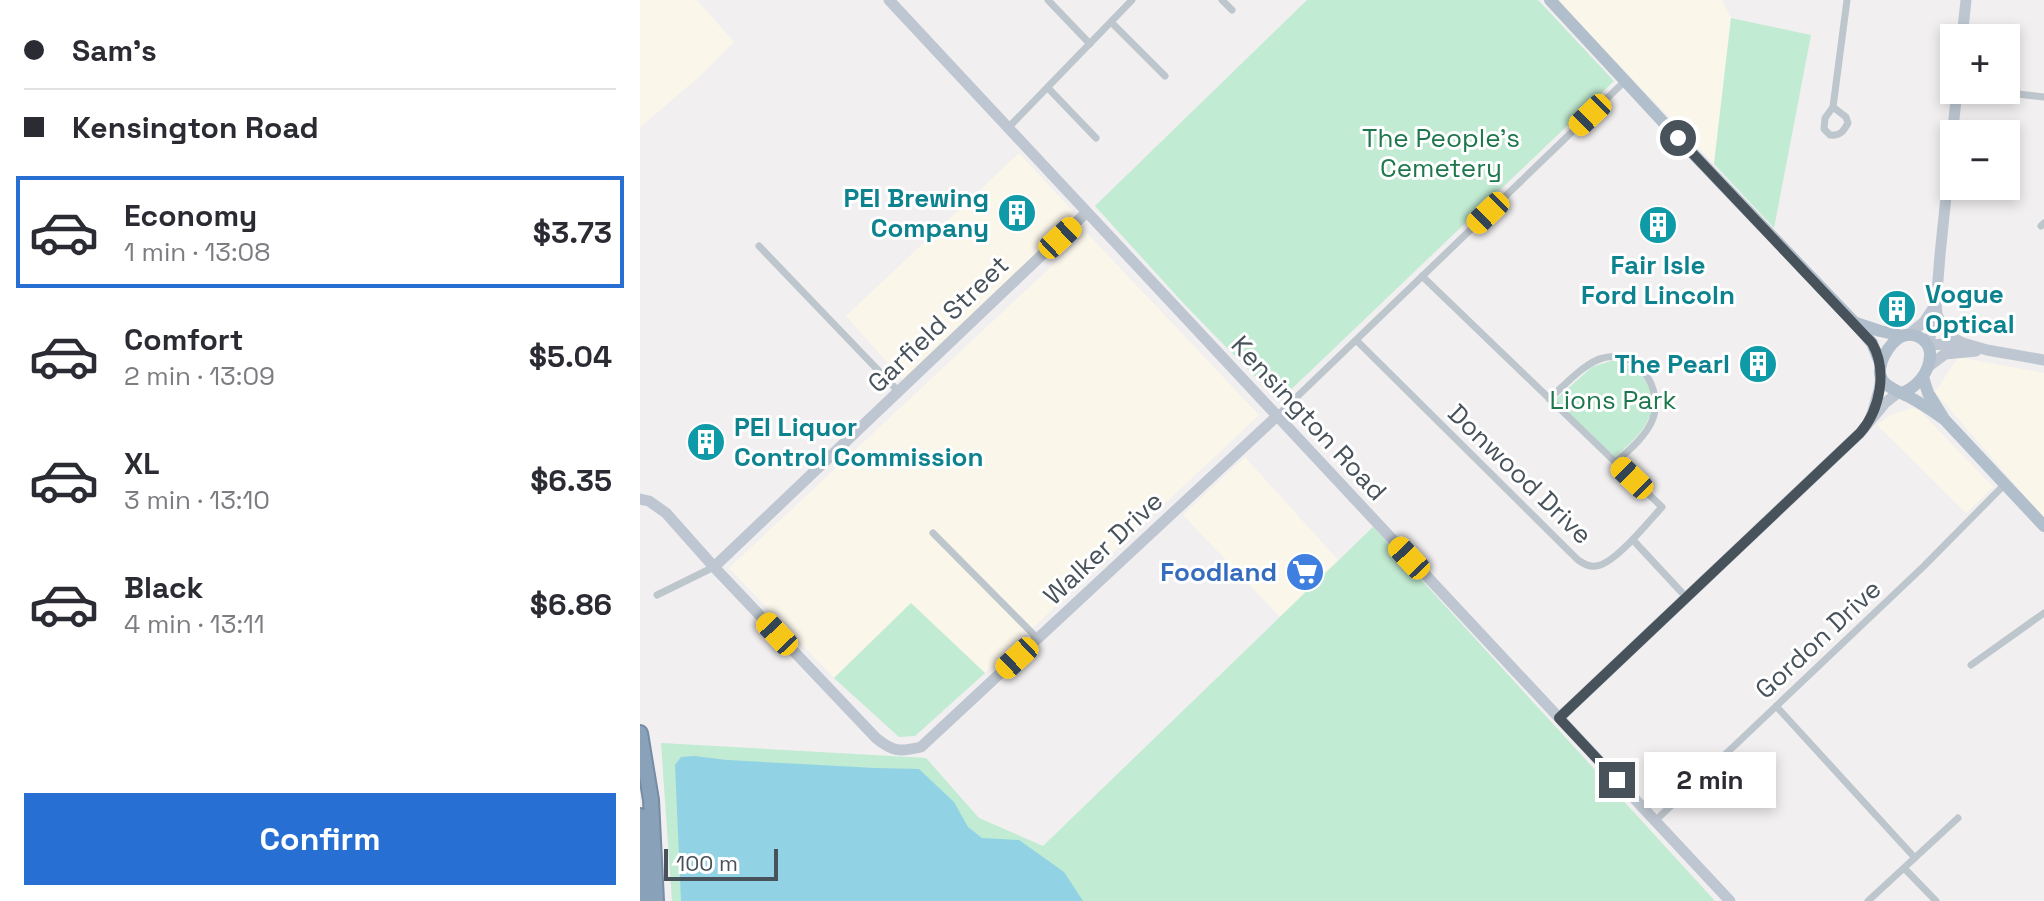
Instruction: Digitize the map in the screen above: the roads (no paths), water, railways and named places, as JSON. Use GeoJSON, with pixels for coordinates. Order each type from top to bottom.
{"type":"FeatureCollection","features":[{"type":"Feature","properties":{"kind":"highway"},"geometry":{"type":"LineString","coordinates":[[640,733],[651,800],[656,901]]}},
{"type":"Feature","properties":{"kind":"highway"},"geometry":{"type":"LineString","coordinates":[[640,816],[644,901]]}},
{"type":"Feature","properties":{"kind":"main road"},"geometry":{"type":"LineString","coordinates":[[1550,0],[1854,322],[1872,343],[1888,387],[1944,419]]}},
{"type":"Feature","properties":{"kind":"main road"},"geometry":{"type":"LineString","coordinates":[[1854,322],[1880,331],[1917,336],[1928,344],[1931,353],[1926,371],[1917,384],[1900,392]]}},
{"type":"Feature","properties":{"kind":"main road"},"geometry":{"type":"LineString","coordinates":[[1881,371],[1887,351],[1906,335]]}},
{"type":"Feature","properties":{"kind":"main road"},"geometry":{"type":"LineString","coordinates":[[1926,371],[1928,393],[1944,419],[2044,526]]}},
{"type":"Feature","properties":{"kind":"street","name":"Kensington Road"},"geometry":{"type":"LineString","coordinates":[[889,0],[1730,901]]}},
{"type":"Feature","properties":{"kind":"street"},"geometry":{"type":"LineString","coordinates":[[1048,0],[1090,44]]}},
{"type":"Feature","properties":{"kind":"street"},"geometry":{"type":"LineString","coordinates":[[1007,129],[1132,0]]}},
{"type":"Feature","properties":{"kind":"street"},"geometry":{"type":"LineString","coordinates":[[1222,0],[1232,10]]}},
{"type":"Feature","properties":{"kind":"street"},"geometry":{"type":"LineString","coordinates":[[1833,107],[1847,0]]}},
{"type":"Feature","properties":{"kind":"street"},"geometry":{"type":"LineString","coordinates":[[1963,24],[1966,0]]}},
{"type":"Feature","properties":{"kind":"street"},"geometry":{"type":"LineString","coordinates":[[1111,22],[1165,76]]}},
{"type":"Feature","properties":{"kind":"street"},"geometry":{"type":"LineString","coordinates":[[1277,416],[1625,81]]}},
{"type":"Feature","properties":{"kind":"street"},"geometry":{"type":"LineString","coordinates":[[1048,88],[1096,138]]}},
{"type":"Feature","properties":{"kind":"street"},"geometry":{"type":"LineString","coordinates":[[2020,94],[2044,97]]}},
{"type":"Feature","properties":{"kind":"street"},"geometry":{"type":"LineString","coordinates":[[1956,104],[1937,309],[1928,344],[1963,343]]}},
{"type":"Feature","properties":{"kind":"street","name":"Garfield Street"},"geometry":{"type":"LineString","coordinates":[[657,595],[714,567],[1087,212]]}},
{"type":"Feature","properties":{"kind":"street"},"geometry":{"type":"LineString","coordinates":[[759,246],[899,392]]}},
{"type":"Feature","properties":{"kind":"street"},"geometry":{"type":"LineString","coordinates":[[1422,276],[1549,399],[1616,462],[1635,445],[1652,423],[1656,407],[1652,384],[1645,372],[1624,357],[1601,358],[1589,364],[1549,399]]}},
{"type":"Feature","properties":{"kind":"street"},"geometry":{"type":"LineString","coordinates":[[1906,335],[1937,309]]}},
{"type":"Feature","properties":{"kind":"street"},"geometry":{"type":"LineString","coordinates":[[1937,309],[1943,330],[1955,340],[1987,350],[2044,360]]}},
{"type":"Feature","properties":{"kind":"street","name":"Donwood Drive"},"geometry":{"type":"LineString","coordinates":[[1356,340],[1585,565],[1594,567],[1610,560],[1633,540],[1662,507],[1616,462]]}},
{"type":"Feature","properties":{"kind":"street"},"geometry":{"type":"LineString","coordinates":[[1926,371],[1945,354],[1987,350]]}},
{"type":"Feature","properties":{"kind":"street"},"geometry":{"type":"LineString","coordinates":[[1869,422],[1877,399],[1881,371]]}},
{"type":"Feature","properties":{"kind":"street"},"geometry":{"type":"LineString","coordinates":[[1559,718],[1869,422],[1885,403],[1900,392]]}},
{"type":"Feature","properties":{"kind":"street","name":"Walker Drive"},"geometry":{"type":"LineString","coordinates":[[714,567],[876,738],[889,749],[905,751],[921,747],[1277,416]]}},
{"type":"Feature","properties":{"kind":"street","name":"Gordon Drive"},"geometry":{"type":"LineString","coordinates":[[1655,821],[1924,566],[2005,484]]}},
{"type":"Feature","properties":{"kind":"street"},"geometry":{"type":"LineString","coordinates":[[640,500],[674,521],[714,567]]}},
{"type":"Feature","properties":{"kind":"street"},"geometry":{"type":"LineString","coordinates":[[933,533],[1038,639]]}},
{"type":"Feature","properties":{"kind":"street"},"geometry":{"type":"LineString","coordinates":[[1633,540],[1686,597]]}},
{"type":"Feature","properties":{"kind":"street"},"geometry":{"type":"LineString","coordinates":[[1971,665],[2044,613]]}},
{"type":"Feature","properties":{"kind":"street"},"geometry":{"type":"LineString","coordinates":[[1776,706],[1915,858]]}},
{"type":"Feature","properties":{"kind":"street"},"geometry":{"type":"LineString","coordinates":[[1868,901],[1958,818]]}},
{"type":"Feature","properties":{"kind":"street"},"geometry":{"type":"LineString","coordinates":[[1904,868],[1936,901]]}},
{"type":"Feature","properties":{"kind":"water"},"geometry":{"type":"Polygon","coordinates":[[[681,757],[919,769],[954,802],[968,827],[982,838],[1019,840],[1064,872],[1083,901],[681,901],[675,765],[681,757]]]}},
{"type":"Feature","properties":{"kind":"place","name":"PEI Brewing Company"},"geometry":{"type":"Point","coordinates":[1017,213]}},
{"type":"Feature","properties":{"kind":"place","name":"Fair Isle Ford Lincoln"},"geometry":{"type":"Point","coordinates":[1658,225]}},
{"type":"Feature","properties":{"kind":"place","name":"Vogue Optical"},"geometry":{"type":"Point","coordinates":[1897,309]}},
{"type":"Feature","properties":{"kind":"place","name":"The Pearl"},"geometry":{"type":"Point","coordinates":[1758,364]}},
{"type":"Feature","properties":{"kind":"place","name":"PEI Liquor Control Commission"},"geometry":{"type":"Point","coordinates":[706,442]}},
{"type":"Feature","properties":{"kind":"place","name":"Foodland"},"geometry":{"type":"Point","coordinates":[1305,572]}},
{"type":"Feature","properties":{"kind":"park label","name":"The People's Cemetery"},"geometry":{"type":"Point","coordinates":[1441,153]}},
{"type":"Feature","properties":{"kind":"park label","name":"Lions Park"},"geometry":{"type":"Point","coordinates":[1613,400]}}]}
